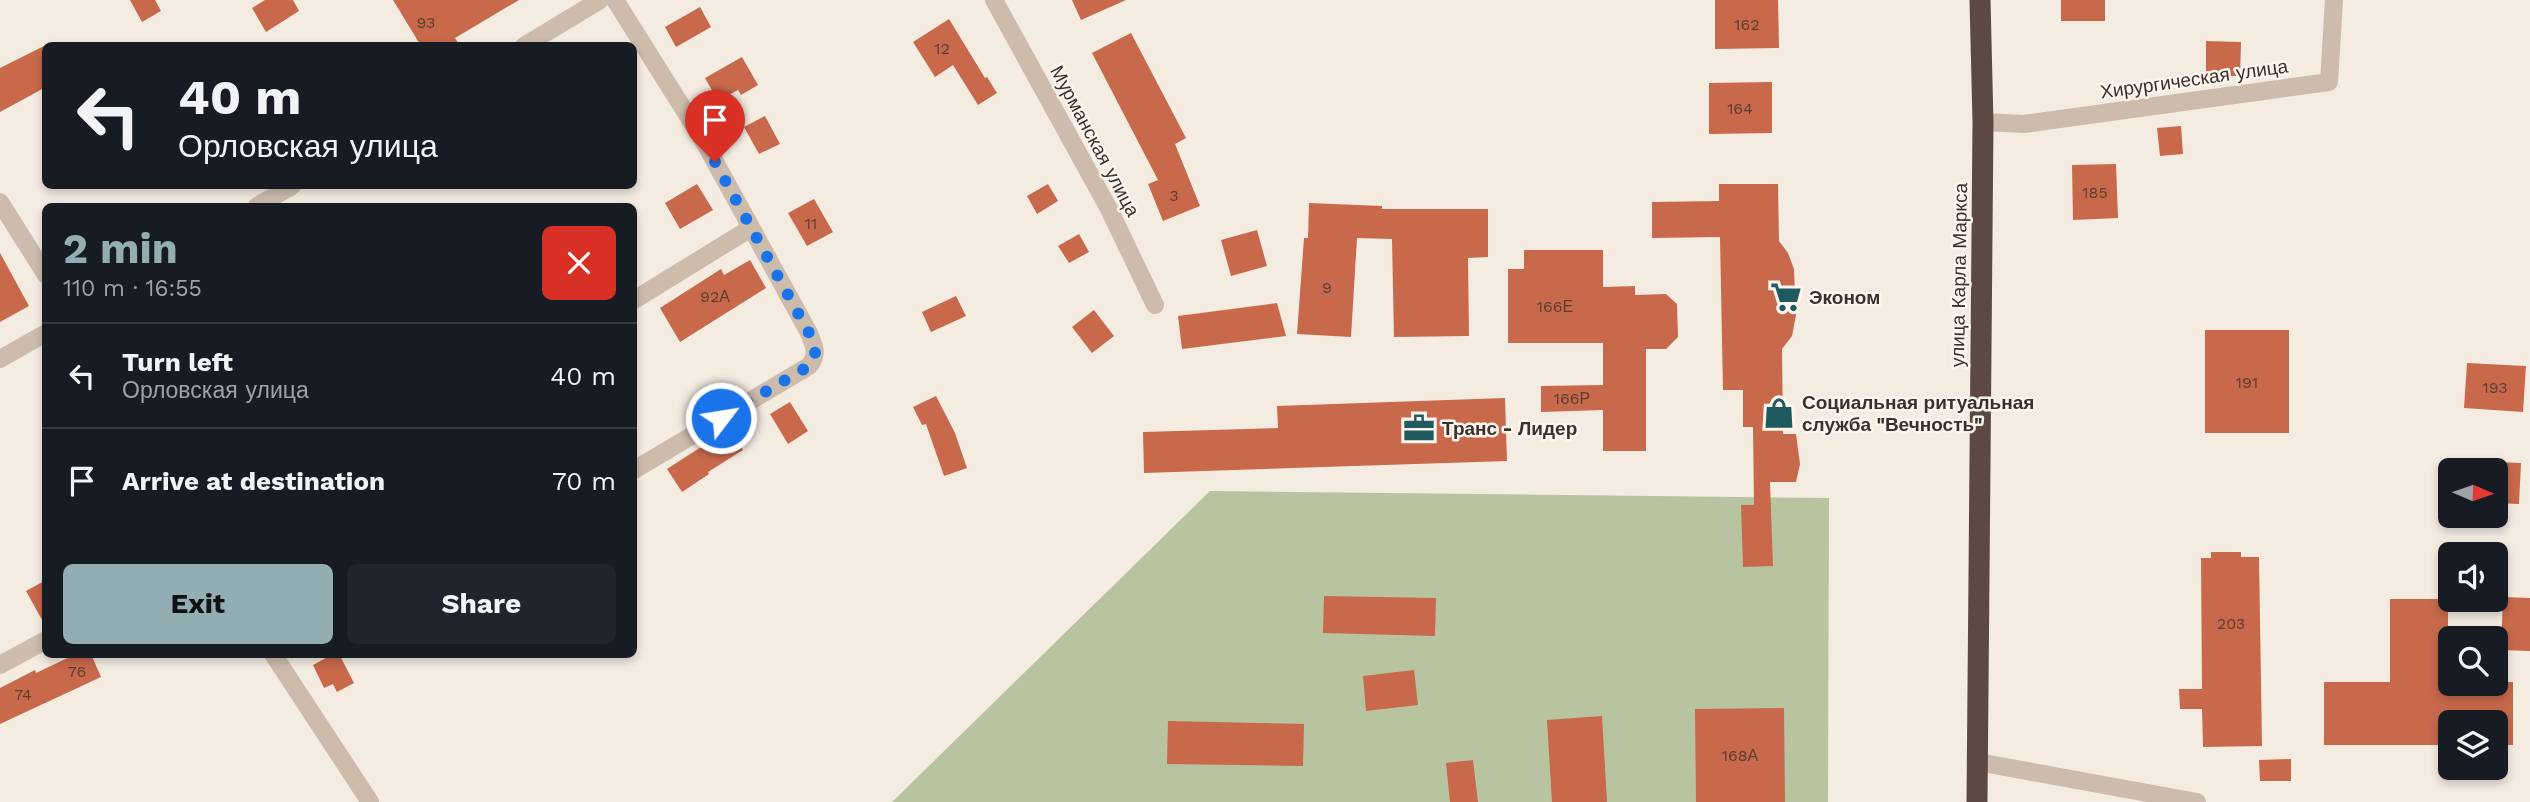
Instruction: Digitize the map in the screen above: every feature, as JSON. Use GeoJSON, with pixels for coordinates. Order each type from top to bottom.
{"type":"FeatureCollection","features":[{"type":"Feature","properties":{"kind":"highway","name":"улица Карла Маркса"},"geometry":{"type":"LineString","coordinates":[[1977,802],[1983,122],[1980,0]]}},
{"type":"Feature","properties":{"kind":"street"},"geometry":{"type":"LineString","coordinates":[[531,42],[600,0]]}},
{"type":"Feature","properties":{"kind":"street"},"geometry":{"type":"LineString","coordinates":[[615,0],[703,140],[816,348],[815,359],[809,366],[637,468]]}},
{"type":"Feature","properties":{"kind":"street","name":"Мурманская улица"},"geometry":{"type":"LineString","coordinates":[[993,0],[1109,209],[1155,305]]}},
{"type":"Feature","properties":{"kind":"street","name":"Хирургическая улица"},"geometry":{"type":"LineString","coordinates":[[1983,122],[2024,124],[2329,82],[2334,0]]}},
{"type":"Feature","properties":{"kind":"street"},"geometry":{"type":"LineString","coordinates":[[262,203],[287,189]]}},
{"type":"Feature","properties":{"kind":"street"},"geometry":{"type":"LineString","coordinates":[[0,202],[42,269]]}},
{"type":"Feature","properties":{"kind":"street"},"geometry":{"type":"LineString","coordinates":[[637,298],[751,228]]}},
{"type":"Feature","properties":{"kind":"street"},"geometry":{"type":"LineString","coordinates":[[0,359],[42,335]]}},
{"type":"Feature","properties":{"kind":"street"},"geometry":{"type":"LineString","coordinates":[[0,665],[42,642]]}},
{"type":"Feature","properties":{"kind":"street"},"geometry":{"type":"LineString","coordinates":[[279,658],[370,802]]}},
{"type":"Feature","properties":{"kind":"street"},"geometry":{"type":"LineString","coordinates":[[1978,762],[2197,802]]}},
{"type":"Feature","properties":{"kind":"green space"},"geometry":{"type":"Polygon","coordinates":[[[1210,491],[1829,498],[1828,802],[892,802],[1210,491]]]}},
{"type":"Feature","properties":{"kind":"building"},"geometry":{"type":"Polygon","coordinates":[[[130,0],[155,0],[161,11],[142,22],[130,0]]]}},
{"type":"Feature","properties":{"kind":"building"},"geometry":{"type":"Polygon","coordinates":[[[265,0],[293,0],[299,11],[266,32],[252,8],[265,0]]]}},
{"type":"Feature","properties":{"kind":"building"},"geometry":{"type":"Polygon","coordinates":[[[393,0],[519,0],[455,38],[458,42],[419,42],[393,0]]]}},
{"type":"Feature","properties":{"kind":"building"},"geometry":{"type":"Polygon","coordinates":[[[1072,0],[1126,0],[1081,20],[1072,0]]]}},
{"type":"Feature","properties":{"kind":"building"},"geometry":{"type":"Polygon","coordinates":[[[1715,0],[1778,0],[1779,48],[1715,49],[1715,0]]]}},
{"type":"Feature","properties":{"kind":"building"},"geometry":{"type":"Polygon","coordinates":[[[2061,0],[2105,0],[2105,21],[2061,21],[2061,0]]]}},
{"type":"Feature","properties":{"kind":"building"},"geometry":{"type":"Polygon","coordinates":[[[700,7],[711,27],[676,47],[665,27],[700,7]]]}},
{"type":"Feature","properties":{"kind":"building"},"geometry":{"type":"Polygon","coordinates":[[[949,19],[997,93],[978,105],[953,65],[935,77],[913,42],[949,19]]]}},
{"type":"Feature","properties":{"kind":"building"},"geometry":{"type":"Polygon","coordinates":[[[1131,33],[1186,138],[1175,144],[1200,206],[1163,221],[1148,184],[1158,180],[1092,53],[1131,33]]]}},
{"type":"Feature","properties":{"kind":"building"},"geometry":{"type":"Polygon","coordinates":[[[2206,41],[2241,42],[2240,76],[2206,76],[2206,41]]]}},
{"type":"Feature","properties":{"kind":"building"},"geometry":{"type":"Polygon","coordinates":[[[42,47],[42,89],[0,112],[0,68],[42,47]]]}},
{"type":"Feature","properties":{"kind":"building"},"geometry":{"type":"Polygon","coordinates":[[[742,57],[758,85],[741,95],[738,90],[718,101],[705,78],[742,57]]]}},
{"type":"Feature","properties":{"kind":"building"},"geometry":{"type":"Polygon","coordinates":[[[1772,82],[1772,133],[1709,134],[1709,83],[1772,82]]]}},
{"type":"Feature","properties":{"kind":"building"},"geometry":{"type":"Polygon","coordinates":[[[765,116],[780,144],[759,154],[744,127],[765,116]]]}},
{"type":"Feature","properties":{"kind":"building"},"geometry":{"type":"Polygon","coordinates":[[[2181,126],[2183,154],[2160,156],[2157,128],[2181,126]]]}},
{"type":"Feature","properties":{"kind":"building"},"geometry":{"type":"Polygon","coordinates":[[[2116,164],[2118,218],[2073,220],[2072,165],[2116,164]]]}},
{"type":"Feature","properties":{"kind":"building"},"geometry":{"type":"Polygon","coordinates":[[[697,184],[713,210],[680,229],[665,203],[697,184]]]}},
{"type":"Feature","properties":{"kind":"building"},"geometry":{"type":"Polygon","coordinates":[[[1048,184],[1058,201],[1037,214],[1027,196],[1048,184]]]}},
{"type":"Feature","properties":{"kind":"building"},"geometry":{"type":"Polygon","coordinates":[[[1719,184],[1778,184],[1779,241],[1788,253],[1794,269],[1796,315],[1792,336],[1782,349],[1783,434],[1796,434],[1800,464],[1796,482],[1770,482],[1773,566],[1743,567],[1741,505],[1754,505],[1753,427],[1743,427],[1743,390],[1723,390],[1720,237],[1652,238],[1652,202],[1719,201],[1719,184]]]}},
{"type":"Feature","properties":{"kind":"building"},"geometry":{"type":"Polygon","coordinates":[[[814,199],[833,232],[807,246],[788,213],[814,199]]]}},
{"type":"Feature","properties":{"kind":"building"},"geometry":{"type":"Polygon","coordinates":[[[1309,203],[1382,206],[1382,209],[1488,209],[1488,257],[1468,258],[1469,336],[1394,337],[1392,239],[1357,238],[1351,337],[1297,334],[1304,238],[1308,238],[1309,203]]]}},
{"type":"Feature","properties":{"kind":"building"},"geometry":{"type":"Polygon","coordinates":[[[1257,230],[1267,266],[1231,276],[1221,240],[1257,230]]]}},
{"type":"Feature","properties":{"kind":"building"},"geometry":{"type":"Polygon","coordinates":[[[1079,234],[1089,252],[1069,263],[1058,246],[1079,234]]]}},
{"type":"Feature","properties":{"kind":"building"},"geometry":{"type":"Polygon","coordinates":[[[1524,250],[1603,250],[1603,287],[1635,286],[1635,295],[1666,294],[1677,304],[1678,337],[1666,349],[1646,349],[1646,451],[1603,451],[1603,410],[1541,412],[1541,386],[1603,385],[1603,343],[1508,343],[1508,269],[1524,269],[1524,250]]]}},
{"type":"Feature","properties":{"kind":"building"},"geometry":{"type":"Polygon","coordinates":[[[0,253],[29,306],[0,322],[0,253]]]}},
{"type":"Feature","properties":{"kind":"building"},"geometry":{"type":"Polygon","coordinates":[[[750,260],[766,288],[680,342],[660,308],[721,269],[724,275],[750,260]]]}},
{"type":"Feature","properties":{"kind":"building"},"geometry":{"type":"Polygon","coordinates":[[[956,296],[966,316],[931,332],[922,312],[956,296]]]}},
{"type":"Feature","properties":{"kind":"building"},"geometry":{"type":"Polygon","coordinates":[[[1277,303],[1286,336],[1182,349],[1178,316],[1277,303]]]}},
{"type":"Feature","properties":{"kind":"building"},"geometry":{"type":"Polygon","coordinates":[[[1094,310],[1114,336],[1092,353],[1072,327],[1094,310]]]}},
{"type":"Feature","properties":{"kind":"building"},"geometry":{"type":"Polygon","coordinates":[[[2205,330],[2289,330],[2289,433],[2205,433],[2205,330]]]}},
{"type":"Feature","properties":{"kind":"building"},"geometry":{"type":"Polygon","coordinates":[[[2467,363],[2526,366],[2523,412],[2464,408],[2467,363]]]}},
{"type":"Feature","properties":{"kind":"building"},"geometry":{"type":"Polygon","coordinates":[[[936,396],[955,433],[967,468],[944,476],[926,424],[922,425],[913,407],[936,396]]]}},
{"type":"Feature","properties":{"kind":"building"},"geometry":{"type":"Polygon","coordinates":[[[1505,398],[1507,461],[1144,473],[1143,432],[1278,428],[1277,406],[1505,398]]]}},
{"type":"Feature","properties":{"kind":"building"},"geometry":{"type":"Polygon","coordinates":[[[790,402],[808,431],[788,444],[770,414],[790,402]]]}},
{"type":"Feature","properties":{"kind":"building"},"geometry":{"type":"Polygon","coordinates":[[[729,427],[743,450],[682,492],[667,469],[701,447],[699,444],[729,427]]]}},
{"type":"Feature","properties":{"kind":"building"},"geometry":{"type":"Polygon","coordinates":[[[2508,462],[2521,463],[2519,504],[2508,504],[2508,462]]]}},
{"type":"Feature","properties":{"kind":"building"},"geometry":{"type":"Polygon","coordinates":[[[2211,552],[2241,552],[2241,557],[2259,557],[2262,746],[2203,747],[2202,709],[2180,709],[2179,689],[2202,689],[2201,558],[2211,558],[2211,552]]]}},
{"type":"Feature","properties":{"kind":"building"},"geometry":{"type":"Polygon","coordinates":[[[42,582],[42,620],[26,591],[42,582]]]}},
{"type":"Feature","properties":{"kind":"building"},"geometry":{"type":"Polygon","coordinates":[[[1324,596],[1436,598],[1435,636],[1323,633],[1324,596]]]}},
{"type":"Feature","properties":{"kind":"building"},"geometry":{"type":"Polygon","coordinates":[[[2508,597],[2530,598],[2530,651],[2508,650],[2508,626],[2502,626],[2502,612],[2508,612],[2508,597]]]}},
{"type":"Feature","properties":{"kind":"building"},"geometry":{"type":"Polygon","coordinates":[[[2390,599],[2438,599],[2438,612],[2448,612],[2448,626],[2438,626],[2438,696],[2508,696],[2508,682],[2513,682],[2513,745],[2508,745],[2508,710],[2438,710],[2438,745],[2324,745],[2324,682],[2390,682],[2390,599]]]}},
{"type":"Feature","properties":{"kind":"building"},"geometry":{"type":"Polygon","coordinates":[[[68,658],[93,658],[101,677],[0,724],[0,688],[35,670],[36,673],[68,658]]]}},
{"type":"Feature","properties":{"kind":"building"},"geometry":{"type":"Polygon","coordinates":[[[326,658],[341,658],[354,683],[337,692],[333,684],[324,688],[313,665],[326,658]]]}},
{"type":"Feature","properties":{"kind":"building"},"geometry":{"type":"Polygon","coordinates":[[[1414,670],[1418,705],[1366,711],[1363,676],[1414,670]]]}},
{"type":"Feature","properties":{"kind":"building"},"geometry":{"type":"Polygon","coordinates":[[[1784,708],[1785,802],[1696,802],[1695,709],[1784,708]]]}},
{"type":"Feature","properties":{"kind":"building"},"geometry":{"type":"Polygon","coordinates":[[[1602,716],[1607,802],[1552,802],[1547,720],[1602,716]]]}},
{"type":"Feature","properties":{"kind":"building"},"geometry":{"type":"Polygon","coordinates":[[[1168,721],[1304,724],[1303,766],[1167,764],[1168,721]]]}},
{"type":"Feature","properties":{"kind":"building"},"geometry":{"type":"Polygon","coordinates":[[[2291,759],[2291,781],[2260,781],[2259,760],[2291,759]]]}},
{"type":"Feature","properties":{"kind":"building"},"geometry":{"type":"Polygon","coordinates":[[[1473,760],[1478,802],[1450,802],[1446,763],[1473,760]]]}},
{"type":"Feature","properties":{"kind":"place","name":"Эконом"},"geometry":{"type":"Point","coordinates":[1786,297]}},
{"type":"Feature","properties":{"kind":"place","name":"Социальная ритуальная служба \"Вечность\""},"geometry":{"type":"Point","coordinates":[1779,413]}},
{"type":"Feature","properties":{"kind":"place","name":"Транс - Лидер"},"geometry":{"type":"Point","coordinates":[1419,428]}},
{"type":"Feature","properties":{"kind":"route"},"geometry":{"type":"LineString","coordinates":[[715,162],[816,348],[815,359],[809,366],[721,418]]}}]}
